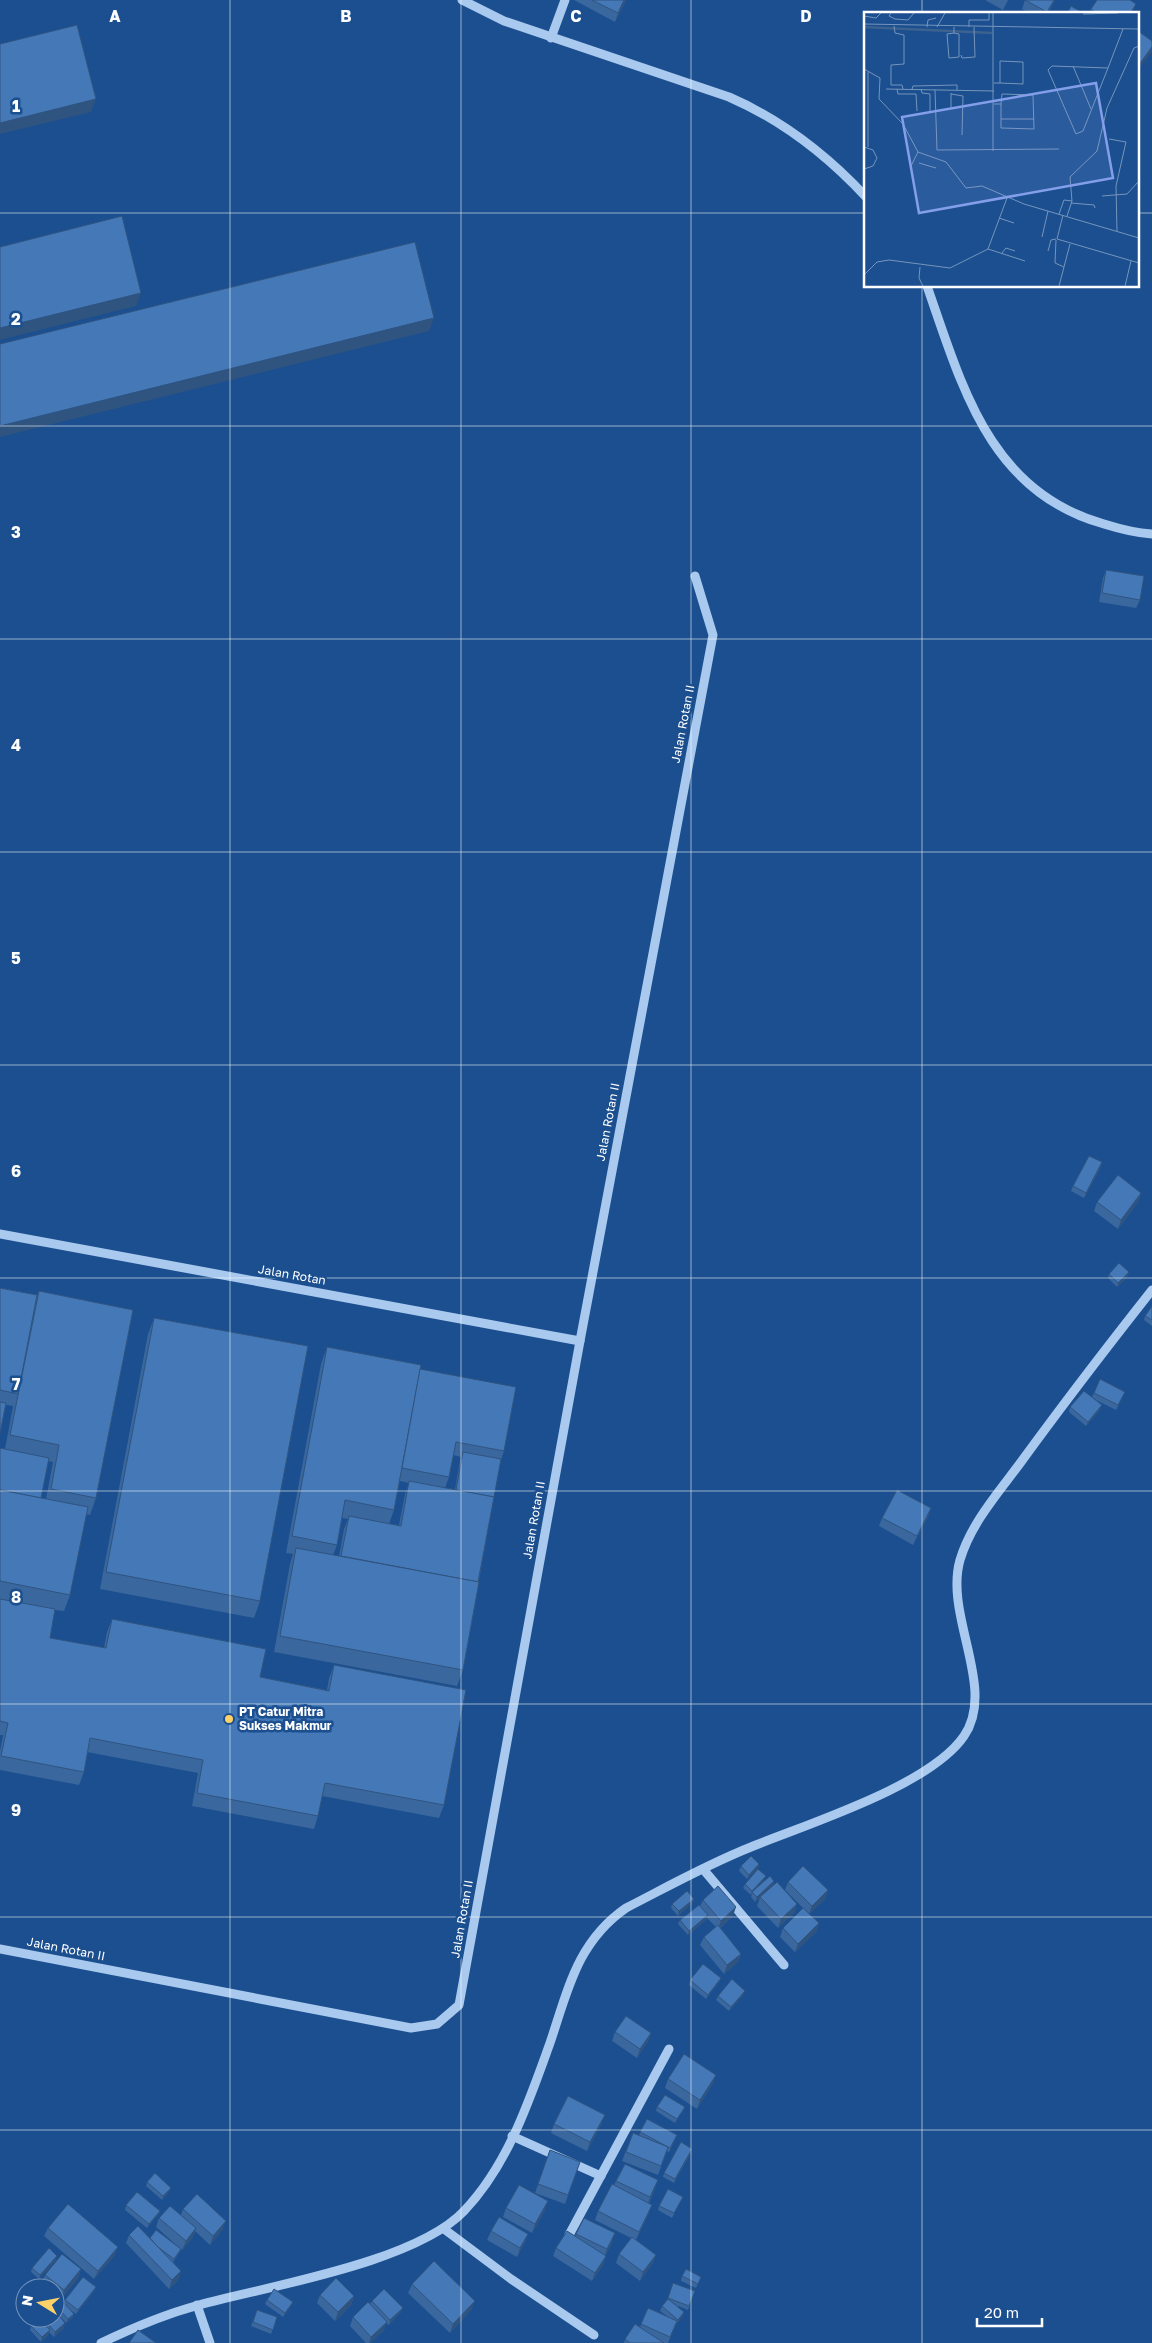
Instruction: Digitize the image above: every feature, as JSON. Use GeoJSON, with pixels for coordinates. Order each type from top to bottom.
{"type":"FeatureCollection","features":[{"type":"Feature","properties":{"kind":"street"},"geometry":{"type":"LineString","coordinates":[[462,0],[504,21],[550,38],[729,96],[759,110],[779,122],[843,172],[864,195]]}},
{"type":"Feature","properties":{"kind":"street"},"geometry":{"type":"LineString","coordinates":[[550,38],[565,0]]}},
{"type":"Feature","properties":{"kind":"street"},"geometry":{"type":"LineString","coordinates":[[928,288],[959,375],[975,413],[997,450],[1018,476],[1044,497],[1075,515],[1136,533],[1152,534]]}},
{"type":"Feature","properties":{"kind":"street","name":"Jalan Rotan II"},"geometry":{"type":"LineString","coordinates":[[0,1949],[411,2028],[437,2024],[459,2005],[580,1341],[712,635],[696,576]]}},
{"type":"Feature","properties":{"kind":"street","name":"Jalan Rotan"},"geometry":{"type":"LineString","coordinates":[[0,1234],[580,1341]]}},
{"type":"Feature","properties":{"kind":"street"},"geometry":{"type":"LineString","coordinates":[[101,2343],[126,2331],[197,2305],[342,2268],[391,2253],[444,2229],[464,2211],[498,2165],[535,2085],[579,1962],[593,1937],[610,1919],[626,1908],[749,1847],[844,1811],[911,1778],[948,1752],[964,1736],[972,1718],[976,1700],[964,1634],[957,1579],[966,1545],[981,1516],[1081,1380],[1152,1290]]}},
{"type":"Feature","properties":{"kind":"street"},"geometry":{"type":"LineString","coordinates":[[703,1869],[784,1965]]}},
{"type":"Feature","properties":{"kind":"street"},"geometry":{"type":"LineString","coordinates":[[570,2235],[669,2049]]}},
{"type":"Feature","properties":{"kind":"street"},"geometry":{"type":"LineString","coordinates":[[512,2136],[601,2176]]}},
{"type":"Feature","properties":{"kind":"street"},"geometry":{"type":"LineString","coordinates":[[444,2229],[511,2279],[594,2335]]}},
{"type":"Feature","properties":{"kind":"street"},"geometry":{"type":"LineString","coordinates":[[197,2305],[210,2343]]}},
{"type":"Feature","properties":{"kind":"building"},"geometry":{"type":"Polygon","coordinates":[[[592,0],[624,0],[618,13],[592,0]]]}},
{"type":"Feature","properties":{"kind":"building"},"geometry":{"type":"Polygon","coordinates":[[[1025,0],[1054,0],[1047,12],[1025,0]]]}},
{"type":"Feature","properties":{"kind":"building"},"geometry":{"type":"Polygon","coordinates":[[[1097,0],[1130,0],[1136,4],[1131,12],[1095,12],[1091,9],[1097,0]]]}},
{"type":"Feature","properties":{"kind":"building"},"geometry":{"type":"Polygon","coordinates":[[[1071,6],[1082,12],[1068,12],[1071,6]]]}},
{"type":"Feature","properties":{"kind":"building"},"geometry":{"type":"Polygon","coordinates":[[[77,25],[96,99],[0,123],[0,44],[77,25]]]}},
{"type":"Feature","properties":{"kind":"building"},"geometry":{"type":"Polygon","coordinates":[[[1140,32],[1152,41],[1152,47],[1140,63],[1140,32]]]}},
{"type":"Feature","properties":{"kind":"building"},"geometry":{"type":"Polygon","coordinates":[[[122,216],[141,293],[0,328],[0,247],[122,216]]]}},
{"type":"Feature","properties":{"kind":"building"},"geometry":{"type":"Polygon","coordinates":[[[415,242],[434,318],[0,426],[0,344],[415,242]]]}},
{"type":"Feature","properties":{"kind":"building"},"geometry":{"type":"Polygon","coordinates":[[[1106,570],[1144,576],[1140,600],[1102,593],[1106,570]]]}},
{"type":"Feature","properties":{"kind":"building"},"geometry":{"type":"Polygon","coordinates":[[[1089,1156],[1102,1162],[1086,1193],[1073,1186],[1089,1156]]]}},
{"type":"Feature","properties":{"kind":"building"},"geometry":{"type":"Polygon","coordinates":[[[1118,1175],[1141,1193],[1121,1220],[1097,1202],[1118,1175]]]}},
{"type":"Feature","properties":{"kind":"building"},"geometry":{"type":"Polygon","coordinates":[[[1119,1263],[1129,1272],[1118,1283],[1109,1274],[1119,1263]]]}},
{"type":"Feature","properties":{"kind":"building"},"geometry":{"type":"Polygon","coordinates":[[[0,1288],[37,1295],[18,1394],[0,1390],[0,1288]]]}},
{"type":"Feature","properties":{"kind":"building"},"geometry":{"type":"Polygon","coordinates":[[[39,1291],[133,1310],[96,1498],[51,1489],[59,1445],[10,1435],[39,1291]]]}},
{"type":"Feature","properties":{"kind":"building"},"geometry":{"type":"Polygon","coordinates":[[[1152,1306],[1152,1320],[1145,1316],[1152,1306]]]}},
{"type":"Feature","properties":{"kind":"building"},"geometry":{"type":"Polygon","coordinates":[[[154,1318],[308,1346],[260,1601],[106,1572],[154,1318]]]}},
{"type":"Feature","properties":{"kind":"building"},"geometry":{"type":"Polygon","coordinates":[[[327,1347],[421,1365],[394,1510],[345,1500],[337,1545],[292,1536],[327,1347]]]}},
{"type":"Feature","properties":{"kind":"building"},"geometry":{"type":"Polygon","coordinates":[[[420,1369],[516,1387],[504,1451],[456,1442],[449,1477],[402,1468],[420,1369]]]}},
{"type":"Feature","properties":{"kind":"building"},"geometry":{"type":"Polygon","coordinates":[[[1100,1379],[1125,1392],[1118,1405],[1094,1393],[1100,1379]]]}},
{"type":"Feature","properties":{"kind":"building"},"geometry":{"type":"Polygon","coordinates":[[[1084,1391],[1102,1405],[1088,1422],[1070,1407],[1084,1391]]]}},
{"type":"Feature","properties":{"kind":"building"},"geometry":{"type":"Polygon","coordinates":[[[0,1402],[6,1403],[0,1433],[0,1402]]]}},
{"type":"Feature","properties":{"kind":"building"},"geometry":{"type":"Polygon","coordinates":[[[0,1448],[49,1458],[41,1498],[0,1490],[0,1448]]]}},
{"type":"Feature","properties":{"kind":"building"},"geometry":{"type":"Polygon","coordinates":[[[463,1452],[501,1459],[494,1497],[456,1490],[463,1452]]]}},
{"type":"Feature","properties":{"kind":"building"},"geometry":{"type":"Polygon","coordinates":[[[409,1481],[494,1497],[478,1582],[341,1556],[349,1516],[401,1526],[409,1481]]]}},
{"type":"Feature","properties":{"kind":"building"},"geometry":{"type":"Polygon","coordinates":[[[0,1490],[88,1507],[70,1595],[0,1581],[0,1490]]]}},
{"type":"Feature","properties":{"kind":"building"},"geometry":{"type":"Polygon","coordinates":[[[897,1490],[931,1508],[917,1536],[882,1518],[897,1490]]]}},
{"type":"Feature","properties":{"kind":"building"},"geometry":{"type":"Polygon","coordinates":[[[296,1548],[479,1582],[463,1670],[280,1636],[296,1548]]]}},
{"type":"Feature","properties":{"kind":"building","name":"PT Catur Mitra Sukses Makmur"},"geometry":{"type":"Polygon","coordinates":[[[0,1599],[55,1609],[50,1638],[106,1648],[112,1619],[266,1649],[260,1677],[329,1691],[334,1665],[466,1690],[444,1805],[325,1783],[318,1816],[197,1793],[203,1760],[90,1738],[84,1772],[1,1756],[8,1723],[0,1721],[0,1599]]]}},
{"type":"Feature","properties":{"kind":"building"},"geometry":{"type":"Polygon","coordinates":[[[751,1856],[759,1864],[749,1875],[741,1866],[751,1856]]]}},
{"type":"Feature","properties":{"kind":"building"},"geometry":{"type":"Polygon","coordinates":[[[803,1866],[828,1890],[812,1906],[788,1882],[803,1866]]]}},
{"type":"Feature","properties":{"kind":"building"},"geometry":{"type":"Polygon","coordinates":[[[758,1869],[766,1876],[752,1891],[745,1884],[758,1869]]]}},
{"type":"Feature","properties":{"kind":"building"},"geometry":{"type":"Polygon","coordinates":[[[770,1876],[774,1881],[757,1897],[752,1892],[770,1876]]]}},
{"type":"Feature","properties":{"kind":"building"},"geometry":{"type":"Polygon","coordinates":[[[777,1882],[797,1904],[781,1919],[760,1897],[777,1882]]]}},
{"type":"Feature","properties":{"kind":"building"},"geometry":{"type":"Polygon","coordinates":[[[718,1886],[736,1907],[721,1921],[703,1900],[718,1886]]]}},
{"type":"Feature","properties":{"kind":"building"},"geometry":{"type":"Polygon","coordinates":[[[687,1891],[694,1899],[679,1911],[672,1904],[687,1891]]]}},
{"type":"Feature","properties":{"kind":"building"},"geometry":{"type":"Polygon","coordinates":[[[699,1905],[708,1915],[689,1931],[680,1920],[699,1905]]]}},
{"type":"Feature","properties":{"kind":"building"},"geometry":{"type":"Polygon","coordinates":[[[803,1908],[819,1923],[798,1944],[783,1928],[803,1908]]]}},
{"type":"Feature","properties":{"kind":"building"},"geometry":{"type":"Polygon","coordinates":[[[718,1925],[741,1954],[727,1965],[704,1937],[718,1925]]]}},
{"type":"Feature","properties":{"kind":"building"},"geometry":{"type":"Polygon","coordinates":[[[703,1964],[721,1978],[708,1995],[690,1980],[703,1964]]]}},
{"type":"Feature","properties":{"kind":"building"},"geometry":{"type":"Polygon","coordinates":[[[732,1979],[745,1991],[731,2007],[718,1996],[732,1979]]]}},
{"type":"Feature","properties":{"kind":"building"},"geometry":{"type":"Polygon","coordinates":[[[626,2016],[651,2033],[640,2049],[615,2032],[626,2016]]]}},
{"type":"Feature","properties":{"kind":"building"},"geometry":{"type":"Polygon","coordinates":[[[684,2054],[716,2075],[700,2100],[668,2079],[684,2054]]]}},
{"type":"Feature","properties":{"kind":"building"},"geometry":{"type":"Polygon","coordinates":[[[665,2095],[685,2107],[677,2119],[657,2107],[665,2095]]]}},
{"type":"Feature","properties":{"kind":"building"},"geometry":{"type":"Polygon","coordinates":[[[568,2096],[605,2115],[590,2142],[554,2124],[568,2096]]]}},
{"type":"Feature","properties":{"kind":"building"},"geometry":{"type":"Polygon","coordinates":[[[647,2119],[677,2135],[670,2148],[640,2132],[647,2119]]]}},
{"type":"Feature","properties":{"kind":"building"},"geometry":{"type":"Polygon","coordinates":[[[633,2133],[668,2147],[661,2166],[626,2152],[633,2133]]]}},
{"type":"Feature","properties":{"kind":"building"},"geometry":{"type":"Polygon","coordinates":[[[681,2142],[692,2149],[675,2179],[664,2173],[681,2142]]]}},
{"type":"Feature","properties":{"kind":"building"},"geometry":{"type":"Polygon","coordinates":[[[550,2150],[580,2162],[568,2195],[538,2184],[550,2150]]]}},
{"type":"Feature","properties":{"kind":"building"},"geometry":{"type":"Polygon","coordinates":[[[625,2164],[658,2180],[650,2197],[616,2181],[625,2164]]]}},
{"type":"Feature","properties":{"kind":"building"},"geometry":{"type":"Polygon","coordinates":[[[155,2173],[171,2188],[163,2196],[147,2182],[155,2173]]]}},
{"type":"Feature","properties":{"kind":"building"},"geometry":{"type":"Polygon","coordinates":[[[612,2184],[652,2205],[639,2232],[598,2211],[612,2184]]]}},
{"type":"Feature","properties":{"kind":"building"},"geometry":{"type":"Polygon","coordinates":[[[519,2185],[548,2201],[535,2224],[506,2208],[519,2185]]]}},
{"type":"Feature","properties":{"kind":"building"},"geometry":{"type":"Polygon","coordinates":[[[668,2189],[683,2197],[674,2213],[659,2206],[668,2189]]]}},
{"type":"Feature","properties":{"kind":"building"},"geometry":{"type":"Polygon","coordinates":[[[137,2192],[160,2211],[149,2224],[126,2205],[137,2192]]]}},
{"type":"Feature","properties":{"kind":"building"},"geometry":{"type":"Polygon","coordinates":[[[197,2194],[226,2221],[213,2236],[183,2209],[197,2194]]]}},
{"type":"Feature","properties":{"kind":"building"},"geometry":{"type":"Polygon","coordinates":[[[68,2204],[118,2247],[98,2271],[48,2228],[68,2204]]]}},
{"type":"Feature","properties":{"kind":"building"},"geometry":{"type":"Polygon","coordinates":[[[170,2206],[196,2228],[186,2241],[159,2218],[170,2206]]]}},
{"type":"Feature","properties":{"kind":"building"},"geometry":{"type":"Polygon","coordinates":[[[499,2217],[528,2234],[520,2248],[491,2231],[499,2217]]]}},
{"type":"Feature","properties":{"kind":"building"},"geometry":{"type":"Polygon","coordinates":[[[584,2218],[615,2233],[607,2249],[576,2234],[584,2218]]]}},
{"type":"Feature","properties":{"kind":"building"},"geometry":{"type":"Polygon","coordinates":[[[138,2226],[181,2271],[172,2280],[129,2235],[138,2226]]]}},
{"type":"Feature","properties":{"kind":"building"},"geometry":{"type":"Polygon","coordinates":[[[156,2230],[181,2249],[174,2259],[158,2247],[150,2238],[156,2230]]]}},
{"type":"Feature","properties":{"kind":"building"},"geometry":{"type":"Polygon","coordinates":[[[567,2231],[606,2256],[595,2273],[556,2248],[567,2231]]]}},
{"type":"Feature","properties":{"kind":"building"},"geometry":{"type":"Polygon","coordinates":[[[632,2237],[656,2255],[643,2272],[619,2254],[632,2237]]]}},
{"type":"Feature","properties":{"kind":"building"},"geometry":{"type":"Polygon","coordinates":[[[49,2248],[57,2256],[40,2275],[32,2268],[49,2248]]]}},
{"type":"Feature","properties":{"kind":"building"},"geometry":{"type":"Polygon","coordinates":[[[62,2254],[81,2269],[65,2289],[65,2278],[49,2278],[45,2275],[62,2254]]]}},
{"type":"Feature","properties":{"kind":"building"},"geometry":{"type":"Polygon","coordinates":[[[434,2261],[475,2301],[453,2324],[412,2284],[434,2261]]]}},
{"type":"Feature","properties":{"kind":"building"},"geometry":{"type":"Polygon","coordinates":[[[686,2269],[701,2277],[698,2284],[682,2276],[686,2269]]]}},
{"type":"Feature","properties":{"kind":"building"},"geometry":{"type":"Polygon","coordinates":[[[83,2277],[96,2287],[78,2310],[65,2300],[83,2277]]]}},
{"type":"Feature","properties":{"kind":"building"},"geometry":{"type":"Polygon","coordinates":[[[336,2278],[354,2296],[338,2312],[320,2295],[336,2278]]]}},
{"type":"Feature","properties":{"kind":"building"},"geometry":{"type":"Polygon","coordinates":[[[673,2283],[695,2291],[689,2306],[668,2298],[673,2283]]]}},
{"type":"Feature","properties":{"kind":"building"},"geometry":{"type":"Polygon","coordinates":[[[274,2289],[293,2302],[285,2313],[267,2300],[274,2289]]]}},
{"type":"Feature","properties":{"kind":"building"},"geometry":{"type":"Polygon","coordinates":[[[384,2289],[403,2308],[390,2320],[372,2301],[384,2289]]]}},
{"type":"Feature","properties":{"kind":"building"},"geometry":{"type":"Polygon","coordinates":[[[668,2299],[684,2312],[678,2320],[662,2306],[668,2299]]]}},
{"type":"Feature","properties":{"kind":"building"},"geometry":{"type":"Polygon","coordinates":[[[368,2302],[387,2322],[371,2337],[353,2317],[368,2302]]]}},
{"type":"Feature","properties":{"kind":"building"},"geometry":{"type":"Polygon","coordinates":[[[65,2304],[74,2314],[68,2319],[65,2316],[65,2304]]]}},
{"type":"Feature","properties":{"kind":"building"},"geometry":{"type":"Polygon","coordinates":[[[648,2308],[677,2321],[670,2337],[641,2324],[648,2308]]]}},
{"type":"Feature","properties":{"kind":"building"},"geometry":{"type":"Polygon","coordinates":[[[257,2310],[277,2317],[273,2330],[253,2322],[257,2310]]]}},
{"type":"Feature","properties":{"kind":"building"},"geometry":{"type":"Polygon","coordinates":[[[635,2324],[664,2343],[630,2343],[625,2339],[635,2324]]]}},
{"type":"Feature","properties":{"kind":"building"},"geometry":{"type":"Polygon","coordinates":[[[33,2328],[48,2328],[50,2330],[42,2337],[33,2328]]]}},
{"type":"Feature","properties":{"kind":"building"},"geometry":{"type":"Polygon","coordinates":[[[52,2328],[59,2328],[55,2332],[52,2328]]]}},
{"type":"Feature","properties":{"kind":"building"},"geometry":{"type":"Polygon","coordinates":[[[138,2330],[156,2343],[129,2343],[138,2330]]]}},
{"type":"Feature","properties":{"kind":"place","name":"PT Catur Mitra Sukses Makmur"},"geometry":{"type":"Point","coordinates":[229,1719]}}]}
